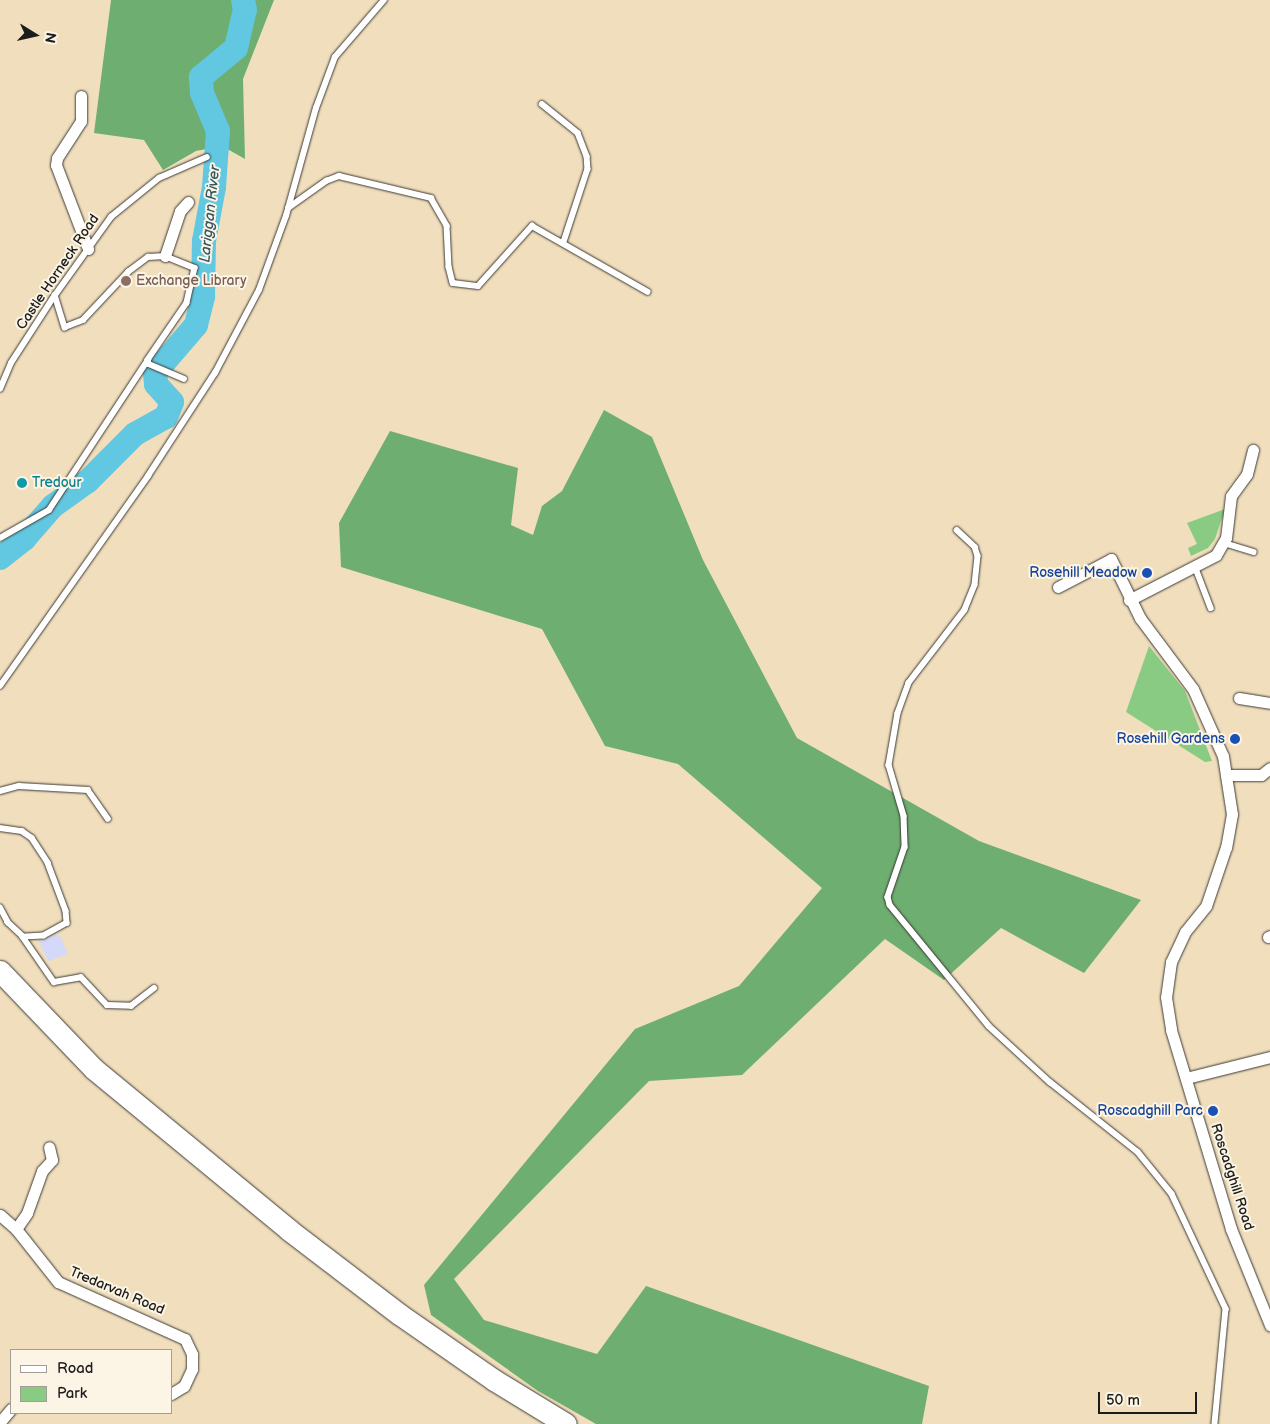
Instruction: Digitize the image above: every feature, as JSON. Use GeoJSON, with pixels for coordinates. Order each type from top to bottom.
{"type":"FeatureCollection","features":[{"type":"Feature","properties":{"kind":"highway"},"geometry":{"type":"LineString","coordinates":[[0,971],[94,1069],[290,1230],[415,1325],[494,1380],[566,1424]]}},
{"type":"Feature","properties":{"kind":"street"},"geometry":{"type":"LineString","coordinates":[[81,96],[81,121],[57,158],[56,165],[88,249]]}},
{"type":"Feature","properties":{"kind":"street"},"geometry":{"type":"LineString","coordinates":[[165,256],[180,211],[188,202]]}},
{"type":"Feature","properties":{"kind":"street"},"geometry":{"type":"LineString","coordinates":[[1129,600],[1216,555],[1224,543],[1231,514],[1231,496],[1247,474],[1253,450]]}},
{"type":"Feature","properties":{"kind":"street","name":"Roscadghill Road"},"geometry":{"type":"LineString","coordinates":[[1058,587],[1112,560],[1129,600],[1194,689],[1223,756],[1232,814],[1226,847],[1206,906],[1185,932],[1171,962],[1166,997],[1171,1030],[1232,1229],[1267,1310],[1270,1324]]}},
{"type":"Feature","properties":{"kind":"street"},"geometry":{"type":"LineString","coordinates":[[1239,698],[1270,703]]}},
{"type":"Feature","properties":{"kind":"street"},"geometry":{"type":"LineString","coordinates":[[1226,775],[1260,775],[1270,768]]}},
{"type":"Feature","properties":{"kind":"street"},"geometry":{"type":"LineString","coordinates":[[1186,1078],[1270,1057]]}},
{"type":"Feature","properties":{"kind":"street"},"geometry":{"type":"LineString","coordinates":[[16,1229],[27,1213],[42,1171],[52,1160],[49,1147]]}},
{"type":"Feature","properties":{"kind":"street","name":"Tredarvah Road"},"geometry":{"type":"LineString","coordinates":[[0,1215],[16,1229],[58,1282],[185,1339],[192,1354],[192,1369],[184,1386],[172,1393]]}},
{"type":"Feature","properties":{"kind":"street"},"geometry":{"type":"LineString","coordinates":[[0,1422],[10,1410]]}},
{"type":"Feature","properties":{"kind":"lane"},"geometry":{"type":"LineString","coordinates":[[0,686],[148,476],[215,374],[259,290],[288,208],[316,108],[335,57],[384,0]]}},
{"type":"Feature","properties":{"kind":"lane"},"geometry":{"type":"LineString","coordinates":[[542,104],[578,133],[588,156],[588,168],[564,242]]}},
{"type":"Feature","properties":{"kind":"lane","name":"Castle Horneck Road"},"geometry":{"type":"LineString","coordinates":[[0,389],[11,363],[55,295],[111,217],[159,178],[207,157]]}},
{"type":"Feature","properties":{"kind":"lane"},"geometry":{"type":"LineString","coordinates":[[288,208],[326,181],[339,176],[431,198],[447,226],[449,267],[453,283],[465,286],[478,286],[487,279],[532,226],[564,242],[648,292]]}},
{"type":"Feature","properties":{"kind":"lane"},"geometry":{"type":"LineString","coordinates":[[0,538],[49,510],[187,303],[195,268],[165,256],[148,257],[128,272],[83,320],[65,327],[55,295]]}},
{"type":"Feature","properties":{"kind":"lane"},"geometry":{"type":"LineString","coordinates":[[149,362],[184,379]]}},
{"type":"Feature","properties":{"kind":"lane"},"geometry":{"type":"LineString","coordinates":[[957,530],[974,547],[978,556],[977,576],[965,610],[909,682],[898,713],[889,765],[904,816],[905,847],[888,896],[890,905],[989,1026],[1050,1082],[1138,1152],[1172,1194],[1226,1310],[1215,1424]]}},
{"type":"Feature","properties":{"kind":"lane"},"geometry":{"type":"LineString","coordinates":[[1224,543],[1254,552]]}},
{"type":"Feature","properties":{"kind":"lane"},"geometry":{"type":"LineString","coordinates":[[1195,566],[1211,608]]}},
{"type":"Feature","properties":{"kind":"lane"},"geometry":{"type":"LineString","coordinates":[[0,791],[19,786],[80,788],[88,790],[108,819]]}},
{"type":"Feature","properties":{"kind":"lane"},"geometry":{"type":"LineString","coordinates":[[0,828],[22,831],[32,838],[48,863],[66,911],[67,923],[60,929],[35,939],[23,938]]}},
{"type":"Feature","properties":{"kind":"lane"},"geometry":{"type":"LineString","coordinates":[[0,908],[8,923],[23,938],[54,982],[81,977],[107,1005],[131,1006],[154,988]]}},
{"type":"Feature","properties":{"kind":"shaded area"},"geometry":{"type":"Polygon","coordinates":[[[59,934],[68,954],[48,961],[39,941],[59,934]]]}},
{"type":"Feature","properties":{"kind":"green space"},"geometry":{"type":"Polygon","coordinates":[[[111,0],[274,0],[243,79],[245,159],[222,146],[196,151],[163,170],[144,140],[94,133],[111,0]]]}},
{"type":"Feature","properties":{"kind":"green space"},"geometry":{"type":"Polygon","coordinates":[[[604,410],[652,437],[703,560],[797,738],[979,841],[1141,900],[1084,973],[1001,928],[944,980],[885,939],[742,1075],[649,1081],[454,1279],[484,1320],[597,1354],[646,1286],[929,1386],[922,1424],[596,1424],[538,1391],[431,1315],[424,1285],[635,1029],[739,986],[822,888],[678,764],[605,746],[542,629],[341,567],[339,523],[390,431],[518,468],[511,525],[533,535],[542,506],[562,491],[604,410]]]}},
{"type":"Feature","properties":{"kind":"green space"},"geometry":{"type":"Polygon","coordinates":[[[1225,509],[1215,539],[1208,548],[1191,556],[1188,548],[1197,544],[1187,523],[1225,509]]]}},
{"type":"Feature","properties":{"kind":"green space"},"geometry":{"type":"Polygon","coordinates":[[[1149,646],[1185,691],[1212,761],[1205,762],[1126,712],[1149,646]]]}},
{"type":"Feature","properties":{"kind":"waterway","name":"Lariggan River"},"geometry":{"type":"LineString","coordinates":[[0,558],[24,539],[53,506],[88,481],[135,434],[166,417],[172,402],[156,384],[155,373],[196,325],[203,296],[204,241],[214,187],[218,131],[202,93],[201,77],[236,48],[245,10],[243,0]]}},
{"type":"Feature","properties":{"kind":"place","name":"Exchange Library"},"geometry":{"type":"Point","coordinates":[126,281]}},
{"type":"Feature","properties":{"kind":"place","name":"Tredour"},"geometry":{"type":"Point","coordinates":[22,483]}},
{"type":"Feature","properties":{"kind":"place","name":"Rosehill Meadow"},"geometry":{"type":"Point","coordinates":[1147,573]}},
{"type":"Feature","properties":{"kind":"place","name":"Rosehill Gardens"},"geometry":{"type":"Point","coordinates":[1235,739]}},
{"type":"Feature","properties":{"kind":"place","name":"Roscadghill Parc"},"geometry":{"type":"Point","coordinates":[1213,1111]}}]}
